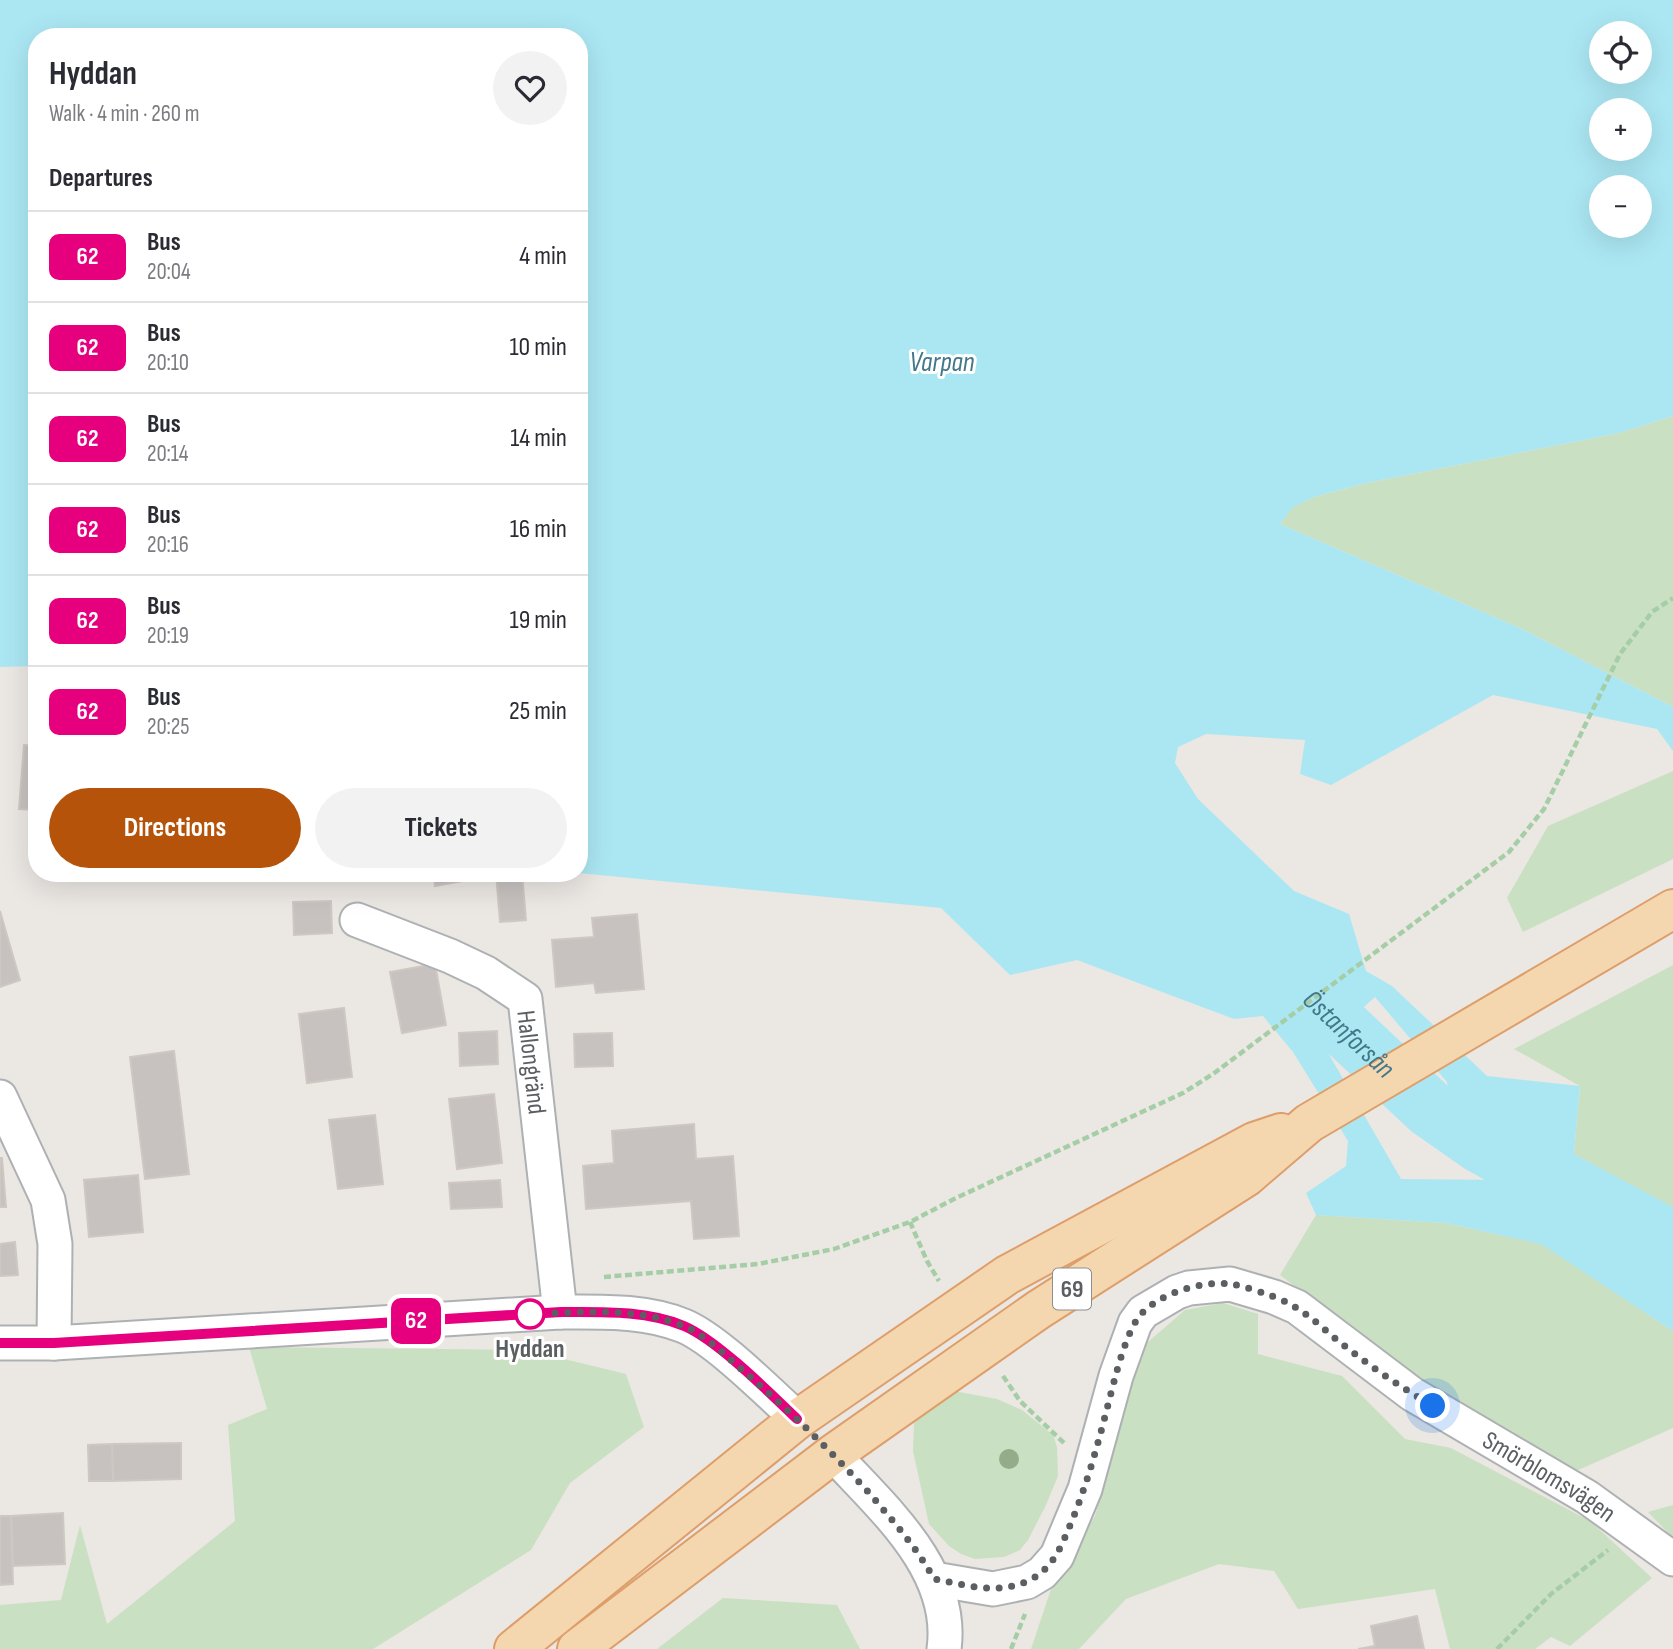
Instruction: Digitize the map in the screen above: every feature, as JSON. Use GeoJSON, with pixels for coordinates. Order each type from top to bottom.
{"type":"FeatureCollection","features":[{"type":"Feature","properties":{"kind":"main road","name":"69"},"geometry":{"type":"LineString","coordinates":[[577,1649],[833,1454],[1038,1310],[1247,1177],[1309,1123],[1673,909]]}},
{"type":"Feature","properties":{"kind":"main road","name":"69"},"geometry":{"type":"LineString","coordinates":[[514,1649],[797,1419],[1007,1275],[1254,1142],[1309,1123]]}},
{"type":"Feature","properties":{"kind":"main road"},"geometry":{"type":"LineString","coordinates":[[797,1419],[833,1454]]}},
{"type":"Feature","properties":{"kind":"street","name":"Hallongränd"},"geometry":{"type":"LineString","coordinates":[[357,920],[450,956],[486,973],[525,999],[561,1312]]}},
{"type":"Feature","properties":{"kind":"street"},"geometry":{"type":"LineString","coordinates":[[0,1097],[48,1200],[55,1244],[54,1343]]}},
{"type":"Feature","properties":{"kind":"street","name":"Smörblomsvägen"},"geometry":{"type":"LineString","coordinates":[[934,1579],[993,1589],[1027,1582],[1042,1573],[1057,1556],[1085,1489],[1115,1376],[1135,1323],[1143,1312],[1177,1292],[1189,1288],[1230,1284],[1297,1307],[1412,1394],[1587,1497],[1673,1559]]}},
{"type":"Feature","properties":{"kind":"street"},"geometry":{"type":"LineString","coordinates":[[0,1343],[54,1343],[561,1312],[607,1312],[656,1317],[686,1327],[715,1347],[797,1419]]}},
{"type":"Feature","properties":{"kind":"street"},"geometry":{"type":"LineString","coordinates":[[833,1454],[897,1525],[934,1579],[943,1611],[944,1649]]}},
{"type":"Feature","properties":{"kind":"path"},"geometry":{"type":"LineString","coordinates":[[941,1283],[927,1261],[910,1223],[956,1198],[1183,1093],[1374,956],[1509,852],[1544,809],[1620,654],[1652,612],[1673,598]]}},
{"type":"Feature","properties":{"kind":"path"},"geometry":{"type":"LineString","coordinates":[[1000,1373],[1036,1418],[1073,1451],[1093,1461]]}},
{"type":"Feature","properties":{"kind":"path"},"geometry":{"type":"LineString","coordinates":[[1497,1649],[1551,1594],[1633,1530]]}},
{"type":"Feature","properties":{"kind":"green space"},"geometry":{"type":"Polygon","coordinates":[[[1673,416],[1673,707],[1522,629],[1280,524],[1292,507],[1314,497],[1366,483],[1619,433],[1673,416]]]}},
{"type":"Feature","properties":{"kind":"green space"},"geometry":{"type":"Polygon","coordinates":[[[1673,771],[1673,859],[1523,932],[1507,898],[1548,826],[1673,771]]]}},
{"type":"Feature","properties":{"kind":"green space"},"geometry":{"type":"Polygon","coordinates":[[[1673,965],[1671,1207],[1574,1154],[1580,1086],[1514,1049],[1673,965]]]}},
{"type":"Feature","properties":{"kind":"green space"},"geometry":{"type":"Polygon","coordinates":[[[1316,1215],[1446,1223],[1542,1244],[1673,1331],[1673,1428],[1576,1471],[1435,1391],[1280,1275],[1316,1215]]]}},
{"type":"Feature","properties":{"kind":"green space"},"geometry":{"type":"Polygon","coordinates":[[[1223,1303],[1258,1314],[1258,1354],[1342,1376],[1405,1439],[1451,1448],[1590,1521],[1652,1578],[1570,1646],[1551,1637],[1535,1649],[1450,1649],[1435,1589],[1298,1609],[1274,1571],[1219,1564],[1126,1599],[1079,1649],[1031,1649],[1053,1583],[1095,1516],[1141,1348],[1185,1310],[1223,1303]]]}},
{"type":"Feature","properties":{"kind":"green space"},"geometry":{"type":"Polygon","coordinates":[[[249,1347],[527,1350],[626,1374],[644,1427],[570,1483],[531,1550],[373,1649],[0,1649],[0,1605],[61,1600],[80,1525],[107,1624],[235,1521],[228,1425],[267,1409],[249,1347]]]}},
{"type":"Feature","properties":{"kind":"green space"},"geometry":{"type":"Polygon","coordinates":[[[954,1391],[997,1399],[1022,1410],[1053,1435],[1057,1447],[1058,1476],[1046,1505],[1020,1550],[1004,1557],[975,1559],[961,1554],[949,1546],[929,1524],[913,1451],[914,1424],[920,1413],[954,1391]]]}},
{"type":"Feature","properties":{"kind":"green space"},"geometry":{"type":"Polygon","coordinates":[[[1673,1505],[1673,1538],[1648,1512],[1673,1505]]]}},
{"type":"Feature","properties":{"kind":"green space"},"geometry":{"type":"Polygon","coordinates":[[[723,1598],[837,1605],[860,1649],[657,1649],[723,1598]]]}},
{"type":"Feature","properties":{"kind":"water","name":"Varpan"},"geometry":{"type":"Polygon","coordinates":[[[0,0],[1673,0],[1673,416],[1619,433],[1366,483],[1314,497],[1293,507],[1280,524],[1522,629],[1673,707],[1673,751],[1657,729],[1493,695],[1331,785],[1300,774],[1305,740],[1206,734],[1178,747],[1175,763],[1198,799],[1294,891],[1349,914],[1366,971],[1392,986],[1487,1076],[1580,1086],[1574,1154],[1673,1207],[1673,1331],[1541,1244],[1446,1223],[1316,1215],[1306,1193],[1346,1166],[1348,1141],[1293,1052],[1263,1016],[1234,1019],[1077,960],[1010,975],[941,908],[588,874],[588,28],[28,28],[28,666],[0,667],[0,0]],[[1375,997],[1323,1044],[1401,1179],[1504,1180],[1452,1116],[1447,1082],[1375,997]]]}},
{"type":"Feature","properties":{"kind":"building"},"geometry":{"type":"Polygon","coordinates":[[[24,745],[28,745],[28,810],[19,809],[24,745]]]}},
{"type":"Feature","properties":{"kind":"building"},"geometry":{"type":"Polygon","coordinates":[[[434,882],[457,882],[435,886],[434,882]]]}},
{"type":"Feature","properties":{"kind":"building"},"geometry":{"type":"Polygon","coordinates":[[[497,882],[523,882],[526,920],[500,922],[497,882]]]}},
{"type":"Feature","properties":{"kind":"building"},"geometry":{"type":"Polygon","coordinates":[[[331,901],[332,933],[294,935],[293,902],[331,901]]]}},
{"type":"Feature","properties":{"kind":"building"},"geometry":{"type":"Polygon","coordinates":[[[0,911],[20,980],[0,987],[0,911]]]}},
{"type":"Feature","properties":{"kind":"building"},"geometry":{"type":"Polygon","coordinates":[[[637,914],[644,989],[596,993],[594,983],[556,987],[552,940],[594,937],[592,918],[637,914]]]}},
{"type":"Feature","properties":{"kind":"building"},"geometry":{"type":"Polygon","coordinates":[[[435,964],[446,1025],[402,1033],[390,972],[435,964]]]}},
{"type":"Feature","properties":{"kind":"building"},"geometry":{"type":"Polygon","coordinates":[[[344,1008],[352,1077],[307,1083],[299,1014],[344,1008]]]}},
{"type":"Feature","properties":{"kind":"building"},"geometry":{"type":"Polygon","coordinates":[[[497,1031],[498,1064],[460,1066],[459,1033],[497,1031]]]}},
{"type":"Feature","properties":{"kind":"building"},"geometry":{"type":"Polygon","coordinates":[[[612,1033],[613,1066],[575,1067],[574,1034],[612,1033]]]}},
{"type":"Feature","properties":{"kind":"building"},"geometry":{"type":"Polygon","coordinates":[[[174,1051],[189,1174],[145,1179],[130,1057],[174,1051]]]}},
{"type":"Feature","properties":{"kind":"building"},"geometry":{"type":"Polygon","coordinates":[[[494,1094],[502,1163],[457,1169],[449,1099],[494,1094]]]}},
{"type":"Feature","properties":{"kind":"building"},"geometry":{"type":"Polygon","coordinates":[[[375,1115],[383,1184],[338,1189],[329,1120],[375,1115]]]}},
{"type":"Feature","properties":{"kind":"building"},"geometry":{"type":"Polygon","coordinates":[[[694,1124],[696,1159],[733,1156],[739,1236],[694,1239],[691,1201],[586,1209],[583,1166],[614,1163],[612,1131],[694,1124]]]}},
{"type":"Feature","properties":{"kind":"building"},"geometry":{"type":"Polygon","coordinates":[[[2,1158],[6,1207],[0,1207],[2,1158]]]}},
{"type":"Feature","properties":{"kind":"building"},"geometry":{"type":"Polygon","coordinates":[[[138,1175],[143,1232],[89,1237],[84,1180],[138,1175]]]}},
{"type":"Feature","properties":{"kind":"building"},"geometry":{"type":"Polygon","coordinates":[[[500,1180],[502,1207],[451,1209],[449,1183],[500,1180]]]}},
{"type":"Feature","properties":{"kind":"building"},"geometry":{"type":"Polygon","coordinates":[[[15,1242],[18,1275],[0,1276],[0,1244],[15,1242]]]}},
{"type":"Feature","properties":{"kind":"building"},"geometry":{"type":"Polygon","coordinates":[[[181,1443],[181,1479],[113,1481],[112,1444],[181,1443]]]}},
{"type":"Feature","properties":{"kind":"building"},"geometry":{"type":"Polygon","coordinates":[[[112,1444],[113,1481],[89,1481],[88,1445],[112,1444]]]}},
{"type":"Feature","properties":{"kind":"building"},"geometry":{"type":"Polygon","coordinates":[[[63,1513],[65,1564],[13,1566],[11,1516],[63,1513]]]}},
{"type":"Feature","properties":{"kind":"building"},"geometry":{"type":"Polygon","coordinates":[[[0,1516],[11,1516],[13,1584],[0,1585],[0,1516]]]}},
{"type":"Feature","properties":{"kind":"building"},"geometry":{"type":"Polygon","coordinates":[[[1417,1616],[1424,1649],[1358,1649],[1375,1646],[1371,1626],[1417,1616]]]}},
{"type":"Feature","properties":{"kind":"waterway","name":"Östanforsån"},"geometry":{"type":"LineString","coordinates":[[1283,971],[1430,1109],[1480,1144],[1553,1185],[1673,1246]]}},
{"type":"Feature","properties":{"kind":"bus line","name":"62"},"geometry":{"type":"LineString","coordinates":[[0,1343],[54,1343],[561,1312],[607,1312],[656,1317],[686,1327],[715,1347],[797,1419]]}},
{"type":"Feature","properties":{"kind":"place","name":"Hyddan"},"geometry":{"type":"Point","coordinates":[530,1314]}},
{"type":"Feature","properties":{"kind":"route"},"geometry":{"type":"LineString","coordinates":[[530,1314],[607,1312],[656,1317],[686,1327],[715,1347],[783,1405],[833,1454],[897,1525],[934,1579],[981,1588],[1002,1588],[1027,1582],[1042,1573],[1057,1556],[1085,1489],[1115,1376],[1135,1323],[1143,1312],[1177,1292],[1189,1288],[1230,1284],[1297,1307],[1412,1394],[1433,1406]]}}]}
